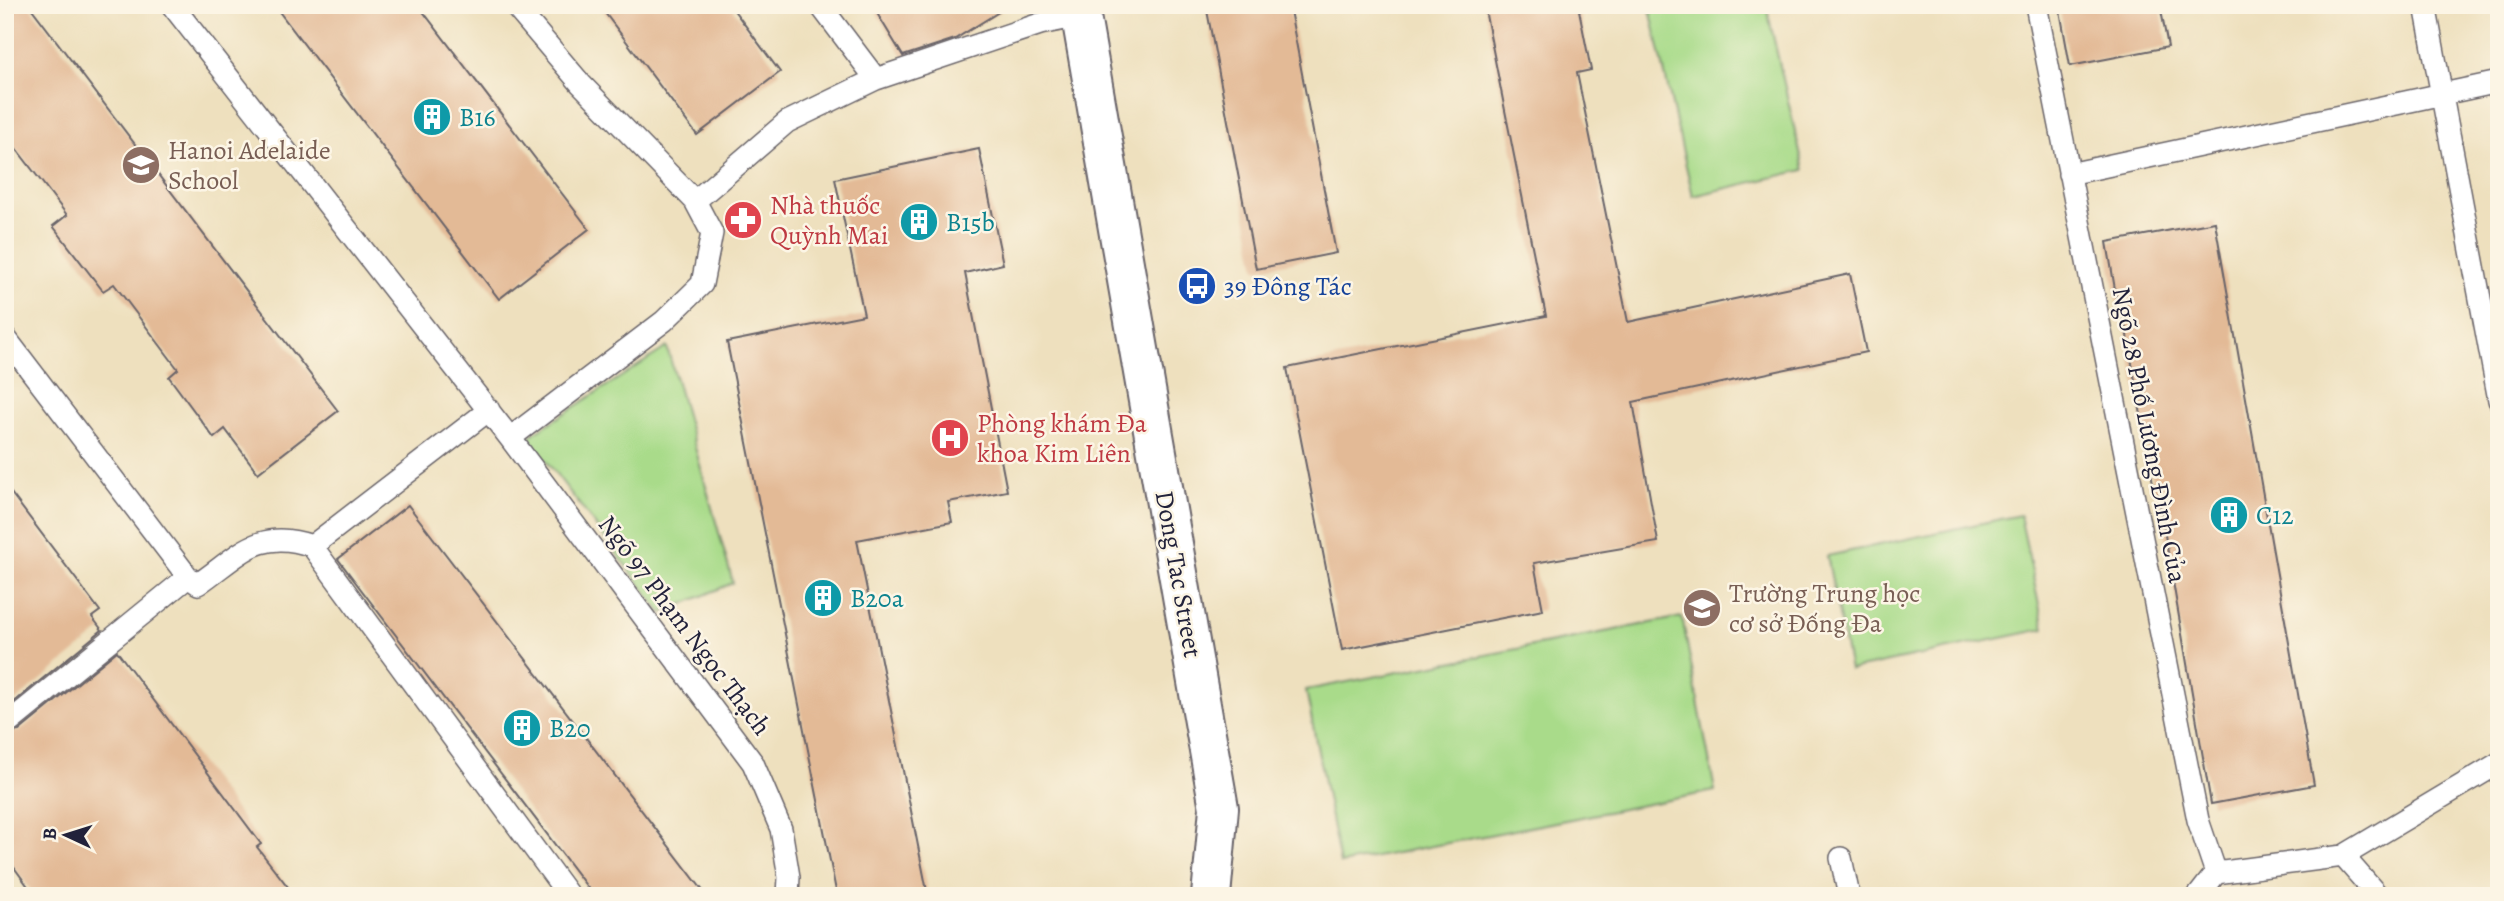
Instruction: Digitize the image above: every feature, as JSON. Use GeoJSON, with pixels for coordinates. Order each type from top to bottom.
{"type":"FeatureCollection","features":[{"type":"Feature","properties":{"kind":"street","name":"Dong Tac Street"},"geometry":{"type":"LineString","coordinates":[[1079,10],[1219,808],[1211,896]]}},
{"type":"Feature","properties":{"kind":"lane","name":"Ngõ 97 Phạm Ngọc Thạch"},"geometry":{"type":"LineString","coordinates":[[172,5],[489,410],[753,762],[781,829],[789,877],[788,896]]}},
{"type":"Feature","properties":{"kind":"lane"},"geometry":{"type":"LineString","coordinates":[[510,438],[664,321],[702,284],[712,233],[695,201],[581,85],[514,5]]}},
{"type":"Feature","properties":{"kind":"lane"},"geometry":{"type":"LineString","coordinates":[[820,5],[876,79]]}},
{"type":"Feature","properties":{"kind":"lane","name":"Ngõ 28 Phố Lương Đình Của"},"geometry":{"type":"LineString","coordinates":[[2036,5],[2198,820],[2216,873]]}},
{"type":"Feature","properties":{"kind":"lane"},"geometry":{"type":"LineString","coordinates":[[2425,5],[2499,400]]}},
{"type":"Feature","properties":{"kind":"lane"},"geometry":{"type":"LineString","coordinates":[[695,201],[787,122],[876,79],[1079,10]]}},
{"type":"Feature","properties":{"kind":"lane"},"geometry":{"type":"LineString","coordinates":[[2069,174],[2499,82]]}},
{"type":"Feature","properties":{"kind":"lane"},"geometry":{"type":"LineString","coordinates":[[5,337],[188,577],[198,584],[257,544],[271,538],[293,539],[312,546],[569,896]]}},
{"type":"Feature","properties":{"kind":"lane"},"geometry":{"type":"LineString","coordinates":[[312,546],[489,410]]}},
{"type":"Feature","properties":{"kind":"lane"},"geometry":{"type":"LineString","coordinates":[[5,713],[11,721],[188,577]]}},
{"type":"Feature","properties":{"kind":"lane"},"geometry":{"type":"LineString","coordinates":[[2198,896],[2216,873],[2343,856],[2499,764]]}},
{"type":"Feature","properties":{"kind":"lane"},"geometry":{"type":"LineString","coordinates":[[2343,856],[2378,896]]}},
{"type":"Feature","properties":{"kind":"lane"},"geometry":{"type":"LineString","coordinates":[[1841,858],[1849,896]]}},
{"type":"Feature","properties":{"kind":"green space"},"geometry":{"type":"Polygon","coordinates":[[[1649,5],[1766,5],[1804,170],[1693,196],[1649,5]]]}},
{"type":"Feature","properties":{"kind":"green space"},"geometry":{"type":"Polygon","coordinates":[[[667,347],[733,583],[662,613],[528,437],[667,347]]]}},
{"type":"Feature","properties":{"kind":"green space"},"geometry":{"type":"Polygon","coordinates":[[[2020,515],[2044,629],[1850,670],[1827,556],[2020,515]]]}},
{"type":"Feature","properties":{"kind":"green space"},"geometry":{"type":"Polygon","coordinates":[[[1682,617],[1715,791],[1340,864],[1306,690],[1682,617]]]}},
{"type":"Feature","properties":{"kind":"building"},"geometry":{"type":"Polygon","coordinates":[[[5,5],[29,5],[338,411],[258,473],[225,429],[214,438],[169,377],[178,369],[114,284],[103,291],[53,226],[67,215],[5,134],[5,5]]]}},
{"type":"Feature","properties":{"kind":"building","name":"B16"},"geometry":{"type":"Polygon","coordinates":[[[274,5],[418,5],[589,229],[499,299],[274,5]]]}},
{"type":"Feature","properties":{"kind":"building"},"geometry":{"type":"Polygon","coordinates":[[[599,5],[730,5],[780,72],[697,135],[599,5]]]}},
{"type":"Feature","properties":{"kind":"building"},"geometry":{"type":"Polygon","coordinates":[[[872,5],[1010,5],[955,39],[903,56],[872,5]]]}},
{"type":"Feature","properties":{"kind":"building"},"geometry":{"type":"Polygon","coordinates":[[[1206,5],[1289,5],[1336,253],[1256,269],[1206,5]]]}},
{"type":"Feature","properties":{"kind":"building"},"geometry":{"type":"Polygon","coordinates":[[[1484,5],[1578,5],[1591,70],[1577,73],[1628,322],[1850,274],[1866,352],[1633,402],[1658,542],[1534,563],[1543,610],[1342,650],[1287,368],[1546,316],[1484,5]]]}},
{"type":"Feature","properties":{"kind":"building"},"geometry":{"type":"Polygon","coordinates":[[[2059,5],[2160,5],[2168,47],[2070,66],[2059,5]]]}},
{"type":"Feature","properties":{"kind":"building"},"geometry":{"type":"Polygon","coordinates":[[[979,149],[1003,264],[965,273],[1007,491],[948,502],[952,522],[857,540],[928,896],[837,896],[727,342],[864,315],[835,179],[979,149]]]}},
{"type":"Feature","properties":{"kind":"building","name":"C12"},"geometry":{"type":"Polygon","coordinates":[[[2215,222],[2314,785],[2211,804],[2158,494],[2155,495],[2124,318],[2120,319],[2107,242],[2215,222]]]}},
{"type":"Feature","properties":{"kind":"building"},"geometry":{"type":"Polygon","coordinates":[[[5,485],[100,611],[92,617],[102,630],[13,703],[5,700],[5,485]]]}},
{"type":"Feature","properties":{"kind":"building","name":"B20"},"geometry":{"type":"Polygon","coordinates":[[[408,505],[707,896],[594,896],[338,559],[408,505]]]}},
{"type":"Feature","properties":{"kind":"building"},"geometry":{"type":"Polygon","coordinates":[[[117,651],[261,844],[257,847],[295,896],[35,896],[5,855],[5,733],[19,731],[117,651]]]}},
{"type":"Feature","properties":{"kind":"place","name":"B16"},"geometry":{"type":"Point","coordinates":[432,117]}},
{"type":"Feature","properties":{"kind":"place","name":"Hanoi Adelaide School"},"geometry":{"type":"Point","coordinates":[141,165]}},
{"type":"Feature","properties":{"kind":"place","name":"Nhà thuốc Quỳnh Mai"},"geometry":{"type":"Point","coordinates":[743,220]}},
{"type":"Feature","properties":{"kind":"place","name":"B15b"},"geometry":{"type":"Point","coordinates":[919,222]}},
{"type":"Feature","properties":{"kind":"place","name":"39 Đông Tác"},"geometry":{"type":"Point","coordinates":[1197,286]}},
{"type":"Feature","properties":{"kind":"place","name":"Phòng khám Đa khoa Kim Liên"},"geometry":{"type":"Point","coordinates":[950,438]}},
{"type":"Feature","properties":{"kind":"place","name":"C12"},"geometry":{"type":"Point","coordinates":[2229,515]}},
{"type":"Feature","properties":{"kind":"place","name":"B20a"},"geometry":{"type":"Point","coordinates":[823,598]}},
{"type":"Feature","properties":{"kind":"place","name":"Trường Trung học cơ sở Đống Đa"},"geometry":{"type":"Point","coordinates":[1702,608]}},
{"type":"Feature","properties":{"kind":"place","name":"B20"},"geometry":{"type":"Point","coordinates":[522,728]}}]}
